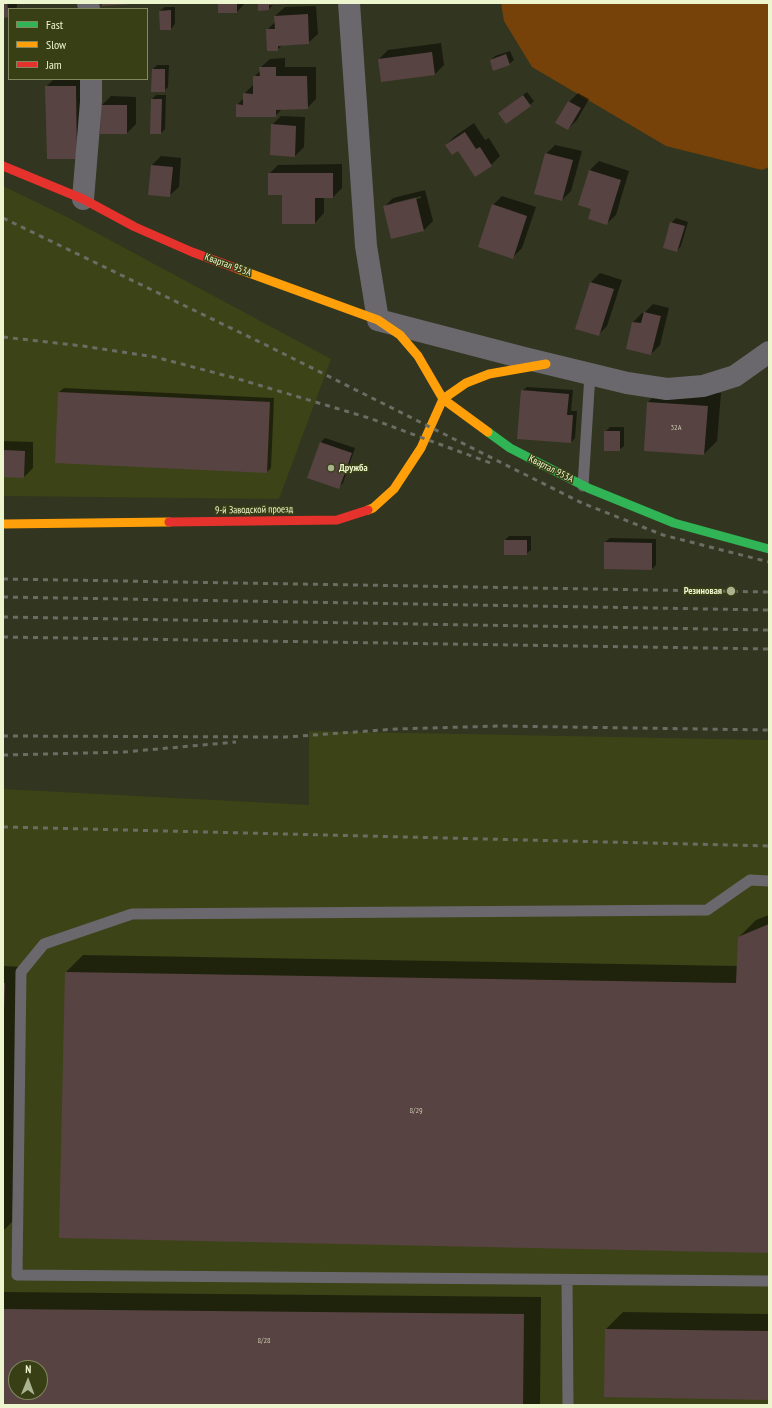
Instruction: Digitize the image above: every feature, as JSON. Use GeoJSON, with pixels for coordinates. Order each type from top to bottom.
{"type":"FeatureCollection","features":[{"type":"Feature","properties":{"kind":"street"},"geometry":{"type":"LineString","coordinates":[[349,3],[366,246],[378,320]]}},
{"type":"Feature","properties":{"kind":"street"},"geometry":{"type":"LineString","coordinates":[[83,200],[91,102],[91,80]]}},
{"type":"Feature","properties":{"kind":"street","name":"Квартал 953А"},"geometry":{"type":"LineString","coordinates":[[3,166],[83,200],[135,227],[192,252],[378,320],[546,364],[628,383],[667,389],[702,386],[735,376],[769,352]]}},
{"type":"Feature","properties":{"kind":"street","name":"Квартал 953А"},"geometry":{"type":"LineString","coordinates":[[378,320],[400,335],[418,356],[443,400],[510,448],[583,486],[674,523],[769,549]]}},
{"type":"Feature","properties":{"kind":"street"},"geometry":{"type":"LineString","coordinates":[[443,400],[466,383],[489,374],[546,364]]}},
{"type":"Feature","properties":{"kind":"street","name":"9-й Заводской проезд"},"geometry":{"type":"LineString","coordinates":[[3,524],[338,520],[373,508],[394,489],[421,448],[443,400]]}},
{"type":"Feature","properties":{"kind":"lane"},"geometry":{"type":"LineString","coordinates":[[583,486],[590,374]]}},
{"type":"Feature","properties":{"kind":"lane"},"geometry":{"type":"LineString","coordinates":[[769,881],[750,880],[707,910],[132,914],[44,944],[21,972],[17,1276],[769,1281]]}},
{"type":"Feature","properties":{"kind":"lane"},"geometry":{"type":"LineString","coordinates":[[567,1280],[568,1405]]}},
{"type":"Feature","properties":{"kind":"shaded area"},"geometry":{"type":"Polygon","coordinates":[[[501,3],[769,3],[769,167],[762,170],[666,146],[532,67],[504,21],[501,3]]]}},
{"type":"Feature","properties":{"kind":"shaded area"},"geometry":{"type":"Polygon","coordinates":[[[3,186],[67,217],[331,359],[279,499],[3,496],[3,186]]]}},
{"type":"Feature","properties":{"kind":"shaded area"},"geometry":{"type":"Polygon","coordinates":[[[309,731],[769,740],[769,1405],[3,1405],[3,789],[309,805],[309,731]]]}},
{"type":"Feature","properties":{"kind":"building"},"geometry":{"type":"Polygon","coordinates":[[[3,3],[7,3],[8,17],[3,18],[3,3]]]}},
{"type":"Feature","properties":{"kind":"building"},"geometry":{"type":"Polygon","coordinates":[[[102,3],[131,3],[131,4],[102,6],[102,3]]]}},
{"type":"Feature","properties":{"kind":"building"},"geometry":{"type":"Polygon","coordinates":[[[218,3],[237,3],[237,13],[218,13],[218,3]]]}},
{"type":"Feature","properties":{"kind":"building"},"geometry":{"type":"Polygon","coordinates":[[[258,3],[290,4],[269,5],[269,10],[258,11],[258,3]]]}},
{"type":"Feature","properties":{"kind":"building"},"geometry":{"type":"Polygon","coordinates":[[[171,10],[171,30],[160,30],[159,11],[171,10]]]}},
{"type":"Feature","properties":{"kind":"building"},"geometry":{"type":"Polygon","coordinates":[[[308,14],[309,44],[278,46],[278,51],[267,51],[266,29],[275,29],[274,16],[308,14]]]}},
{"type":"Feature","properties":{"kind":"building"},"geometry":{"type":"Polygon","coordinates":[[[432,52],[435,75],[381,82],[378,59],[432,52]]]}},
{"type":"Feature","properties":{"kind":"building"},"geometry":{"type":"Polygon","coordinates":[[[506,54],[510,65],[493,71],[490,60],[506,54]]]}},
{"type":"Feature","properties":{"kind":"building"},"geometry":{"type":"Polygon","coordinates":[[[259,67],[276,67],[276,76],[307,76],[308,109],[276,110],[276,117],[236,117],[236,104],[243,105],[243,93],[253,94],[253,76],[260,76],[259,67]]]}},
{"type":"Feature","properties":{"kind":"building"},"geometry":{"type":"Polygon","coordinates":[[[152,69],[165,69],[165,92],[151,92],[152,69]]]}},
{"type":"Feature","properties":{"kind":"building"},"geometry":{"type":"Polygon","coordinates":[[[45,86],[76,86],[77,159],[47,159],[45,86]]]}},
{"type":"Feature","properties":{"kind":"building"},"geometry":{"type":"Polygon","coordinates":[[[523,95],[531,106],[506,124],[498,113],[523,95]]]}},
{"type":"Feature","properties":{"kind":"building"},"geometry":{"type":"Polygon","coordinates":[[[151,99],[162,99],[161,134],[150,134],[151,99]]]}},
{"type":"Feature","properties":{"kind":"building"},"geometry":{"type":"Polygon","coordinates":[[[568,101],[581,108],[568,130],[555,123],[568,101]]]}},
{"type":"Feature","properties":{"kind":"building"},"geometry":{"type":"Polygon","coordinates":[[[101,105],[127,105],[127,134],[100,134],[101,105]]]}},
{"type":"Feature","properties":{"kind":"building"},"geometry":{"type":"Polygon","coordinates":[[[271,124],[296,126],[295,157],[270,155],[271,124]]]}},
{"type":"Feature","properties":{"kind":"building"},"geometry":{"type":"Polygon","coordinates":[[[465,132],[476,149],[480,147],[492,166],[475,177],[458,151],[452,155],[445,145],[465,132]]]}},
{"type":"Feature","properties":{"kind":"building"},"geometry":{"type":"Polygon","coordinates":[[[545,153],[573,160],[562,201],[534,194],[545,153]]]}},
{"type":"Feature","properties":{"kind":"building"},"geometry":{"type":"Polygon","coordinates":[[[151,165],[173,167],[170,197],[148,195],[151,165]]]}},
{"type":"Feature","properties":{"kind":"building"},"geometry":{"type":"Polygon","coordinates":[[[589,170],[621,180],[607,225],[588,219],[591,209],[578,205],[589,170]]]}},
{"type":"Feature","properties":{"kind":"building"},"geometry":{"type":"Polygon","coordinates":[[[268,173],[333,173],[333,198],[315,198],[315,224],[282,224],[282,195],[268,195],[268,173]]]}},
{"type":"Feature","properties":{"kind":"building"},"geometry":{"type":"Polygon","coordinates":[[[416,198],[424,231],[391,239],[383,206],[416,198]]]}},
{"type":"Feature","properties":{"kind":"building"},"geometry":{"type":"Polygon","coordinates":[[[492,204],[527,216],[513,259],[478,247],[492,204]]]}},
{"type":"Feature","properties":{"kind":"building"},"geometry":{"type":"Polygon","coordinates":[[[670,222],[685,226],[677,252],[663,248],[670,222]]]}},
{"type":"Feature","properties":{"kind":"building"},"geometry":{"type":"Polygon","coordinates":[[[590,282],[614,289],[599,336],[575,329],[590,282]]]}},
{"type":"Feature","properties":{"kind":"building"},"geometry":{"type":"Polygon","coordinates":[[[644,312],[661,316],[651,355],[626,349],[632,322],[641,323],[644,312]]]}},
{"type":"Feature","properties":{"kind":"building"},"geometry":{"type":"Polygon","coordinates":[[[521,390],[569,394],[567,415],[573,415],[571,443],[517,439],[521,390]]]}},
{"type":"Feature","properties":{"kind":"building"},"geometry":{"type":"Polygon","coordinates":[[[58,392],[270,402],[267,473],[55,463],[58,392]]]}},
{"type":"Feature","properties":{"kind":"building"},"geometry":{"type":"Polygon","coordinates":[[[647,402],[708,406],[704,455],[644,451],[647,402]]]}},
{"type":"Feature","properties":{"kind":"building"},"geometry":{"type":"Polygon","coordinates":[[[604,431],[620,431],[620,451],[604,451],[604,431]]]}},
{"type":"Feature","properties":{"kind":"building"},"geometry":{"type":"Polygon","coordinates":[[[320,442],[352,453],[339,489],[307,478],[320,442]]]}},
{"type":"Feature","properties":{"kind":"building"},"geometry":{"type":"Polygon","coordinates":[[[3,450],[25,451],[24,478],[3,477],[3,450]]]}},
{"type":"Feature","properties":{"kind":"building"},"geometry":{"type":"Polygon","coordinates":[[[504,540],[527,540],[527,555],[504,555],[504,540]]]}},
{"type":"Feature","properties":{"kind":"building"},"geometry":{"type":"Polygon","coordinates":[[[604,542],[652,543],[652,570],[604,569],[604,542]]]}},
{"type":"Feature","properties":{"kind":"building"},"geometry":{"type":"Polygon","coordinates":[[[769,924],[769,1253],[59,1238],[65,972],[736,983],[738,937],[769,924]]]}},
{"type":"Feature","properties":{"kind":"building"},"geometry":{"type":"Polygon","coordinates":[[[3,983],[5,983],[4,1011],[3,1011],[3,983]]]}},
{"type":"Feature","properties":{"kind":"building"},"geometry":{"type":"Polygon","coordinates":[[[3,1309],[524,1314],[523,1405],[3,1405],[3,1309]]]}},
{"type":"Feature","properties":{"kind":"building"},"geometry":{"type":"Polygon","coordinates":[[[605,1329],[769,1331],[769,1400],[604,1397],[605,1329]]]}},
{"type":"Feature","properties":{"kind":"railway"},"geometry":{"type":"LineString","coordinates":[[3,218],[268,346],[582,503],[663,535],[769,562]]}},
{"type":"Feature","properties":{"kind":"railway"},"geometry":{"type":"LineString","coordinates":[[3,337],[83,346],[155,357],[235,378],[369,418],[493,464]]}},
{"type":"Feature","properties":{"kind":"railway"},"geometry":{"type":"LineString","coordinates":[[3,579],[769,592]]}},
{"type":"Feature","properties":{"kind":"railway"},"geometry":{"type":"LineString","coordinates":[[3,597],[769,610]]}},
{"type":"Feature","properties":{"kind":"railway"},"geometry":{"type":"LineString","coordinates":[[3,617],[769,630]]}},
{"type":"Feature","properties":{"kind":"railway"},"geometry":{"type":"LineString","coordinates":[[3,637],[769,649]]}},
{"type":"Feature","properties":{"kind":"railway"},"geometry":{"type":"LineString","coordinates":[[3,736],[286,737],[396,729],[500,726],[769,730]]}},
{"type":"Feature","properties":{"kind":"railway"},"geometry":{"type":"LineString","coordinates":[[3,755],[124,752],[236,742]]}},
{"type":"Feature","properties":{"kind":"railway"},"geometry":{"type":"LineString","coordinates":[[3,827],[769,846]]}},
{"type":"Feature","properties":{"kind":"traffic: fast"},"geometry":{"type":"LineString","coordinates":[[488,432],[510,448],[588,488],[674,523],[769,549]]}},
{"type":"Feature","properties":{"kind":"traffic: slow"},"geometry":{"type":"LineString","coordinates":[[238,269],[378,320],[400,335],[418,356],[443,399],[488,432]]}},
{"type":"Feature","properties":{"kind":"traffic: slow"},"geometry":{"type":"LineString","coordinates":[[368,510],[373,508],[394,489],[421,448],[443,399],[466,383],[489,374],[546,364]]}},
{"type":"Feature","properties":{"kind":"traffic: slow"},"geometry":{"type":"LineString","coordinates":[[3,524],[169,522]]}},
{"type":"Feature","properties":{"kind":"traffic: jam"},"geometry":{"type":"LineString","coordinates":[[3,166],[83,199],[135,227],[192,252],[238,269]]}},
{"type":"Feature","properties":{"kind":"traffic: jam"},"geometry":{"type":"LineString","coordinates":[[169,522],[337,520],[368,510]]}},
{"type":"Feature","properties":{"kind":"place","name":"Дружба"},"geometry":{"type":"Point","coordinates":[331,468]}},
{"type":"Feature","properties":{"kind":"place","name":"Резиновая"},"geometry":{"type":"Point","coordinates":[731,591]}}]}
